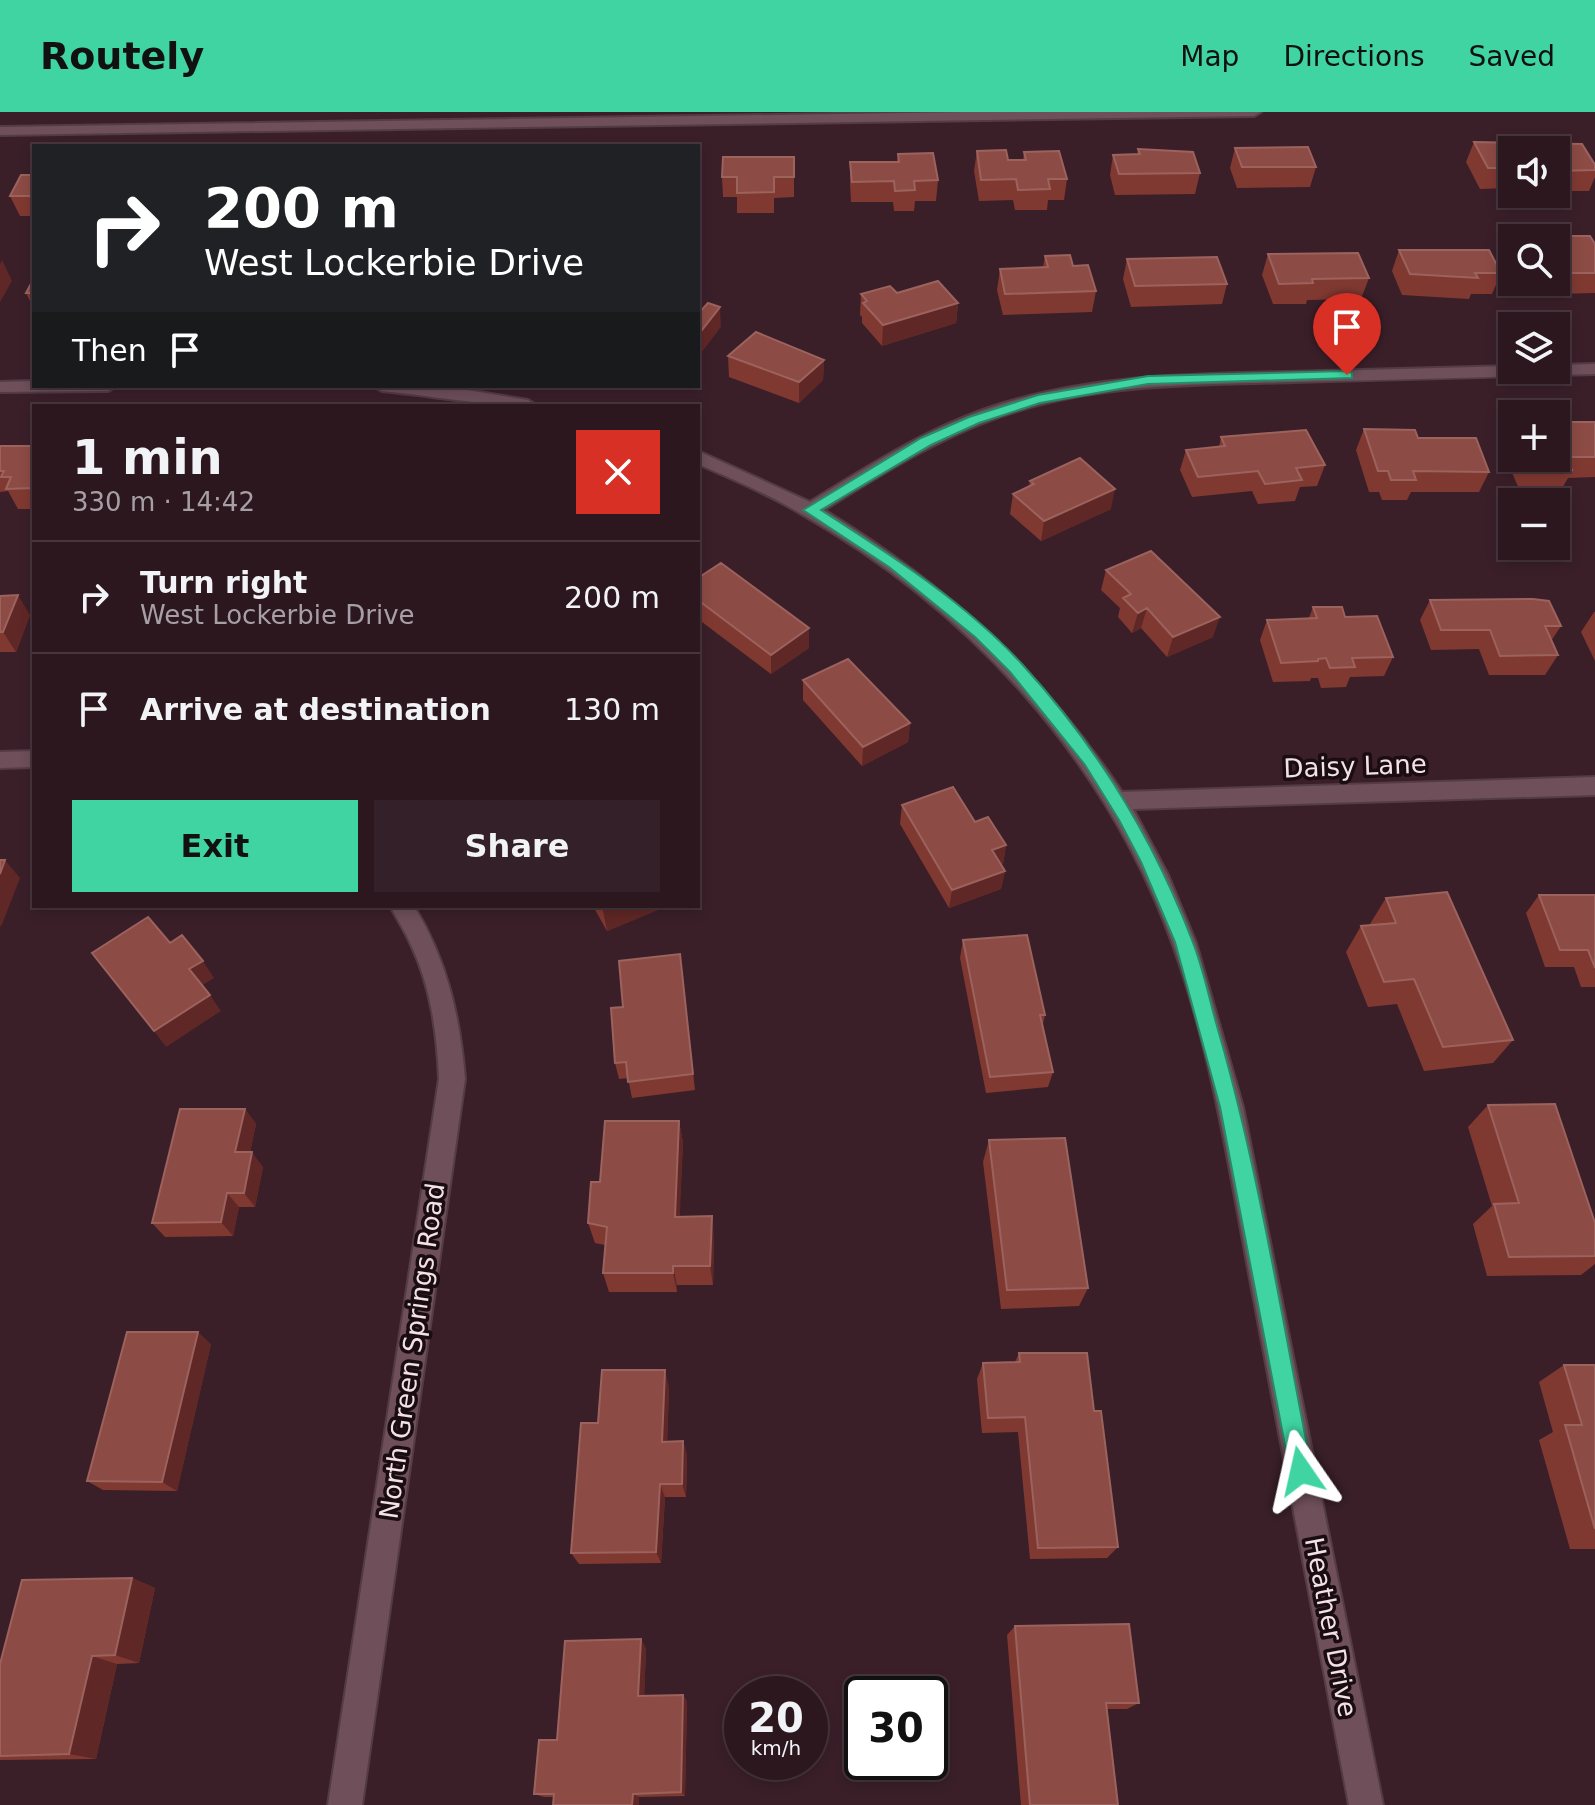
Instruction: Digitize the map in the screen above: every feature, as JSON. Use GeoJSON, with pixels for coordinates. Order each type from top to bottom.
{"type":"FeatureCollection","features":[{"type":"Feature","properties":{"kind":"street"},"geometry":{"type":"LineString","coordinates":[[0,131],[1254,112]]}},
{"type":"Feature","properties":{"kind":"street"},"geometry":{"type":"LineString","coordinates":[[810,510],[903,454],[974,420],[1038,399],[1092,387],[1177,379],[1595,369]]}},
{"type":"Feature","properties":{"kind":"street"},"geometry":{"type":"LineString","coordinates":[[0,387],[32,387]]}},
{"type":"Feature","properties":{"kind":"street"},"geometry":{"type":"LineString","coordinates":[[404,388],[517,404]]}},
{"type":"Feature","properties":{"kind":"street","name":"Heather Drive"},"geometry":{"type":"LineString","coordinates":[[700,458],[810,510],[894,563],[981,633],[1052,710],[1118,801],[1157,877],[1184,942],[1230,1107],[1366,1805]]}},
{"type":"Feature","properties":{"kind":"street"},"geometry":{"type":"LineString","coordinates":[[0,760],[32,759]]}},
{"type":"Feature","properties":{"kind":"street","name":"Daisy Lane"},"geometry":{"type":"LineString","coordinates":[[1118,801],[1595,786]]}},
{"type":"Feature","properties":{"kind":"street","name":"North Green Springs Road"},"geometry":{"type":"LineString","coordinates":[[345,1805],[452,1079],[448,1026],[437,975],[426,945],[403,908]]}},
{"type":"Feature","properties":{"kind":"building"},"geometry":{"type":"Polygon","coordinates":[[[1474,142],[1498,142],[1498,168],[1488,168],[1474,142]]]}},
{"type":"Feature","properties":{"kind":"building"},"geometry":{"type":"Polygon","coordinates":[[[1570,144],[1582,144],[1595,170],[1570,171],[1570,144]]]}},
{"type":"Feature","properties":{"kind":"building"},"geometry":{"type":"Polygon","coordinates":[[[1308,147],[1316,167],[1242,167],[1235,148],[1308,147]]]}},
{"type":"Feature","properties":{"kind":"building"},"geometry":{"type":"Polygon","coordinates":[[[1138,149],[1193,152],[1200,173],[1119,174],[1113,155],[1140,154],[1138,149]]]}},
{"type":"Feature","properties":{"kind":"building"},"geometry":{"type":"Polygon","coordinates":[[[1006,150],[1008,160],[1026,160],[1024,152],[1059,151],[1067,179],[1048,179],[1050,189],[1018,190],[1016,179],[981,180],[977,151],[1006,150]]]}},
{"type":"Feature","properties":{"kind":"building"},"geometry":{"type":"Polygon","coordinates":[[[933,153],[938,180],[914,181],[915,190],[895,191],[894,181],[852,182],[850,162],[899,162],[898,154],[933,153]]]}},
{"type":"Feature","properties":{"kind":"building"},"geometry":{"type":"Polygon","coordinates":[[[723,157],[794,157],[794,177],[774,177],[774,192],[737,193],[737,177],[722,177],[723,157]]]}},
{"type":"Feature","properties":{"kind":"building"},"geometry":{"type":"Polygon","coordinates":[[[21,175],[32,175],[32,196],[10,196],[21,175]]]}},
{"type":"Feature","properties":{"kind":"building"},"geometry":{"type":"Polygon","coordinates":[[[1570,236],[1590,236],[1595,244],[1595,273],[1570,273],[1570,236]]]}},
{"type":"Feature","properties":{"kind":"building"},"geometry":{"type":"Polygon","coordinates":[[[1399,250],[1489,250],[1498,267],[1498,273],[1475,273],[1478,278],[1410,274],[1399,250]]]}},
{"type":"Feature","properties":{"kind":"building"},"geometry":{"type":"Polygon","coordinates":[[[1358,253],[1369,278],[1312,279],[1313,283],[1279,284],[1268,254],[1358,253]]]}},
{"type":"Feature","properties":{"kind":"building"},"geometry":{"type":"Polygon","coordinates":[[[1070,255],[1073,266],[1088,265],[1096,291],[1005,294],[1000,269],[1048,267],[1045,256],[1070,255]]]}},
{"type":"Feature","properties":{"kind":"building"},"geometry":{"type":"Polygon","coordinates":[[[1217,257],[1227,284],[1135,286],[1127,259],[1217,257]]]}},
{"type":"Feature","properties":{"kind":"building"},"geometry":{"type":"Polygon","coordinates":[[[938,281],[958,303],[883,325],[863,303],[867,301],[861,294],[890,286],[897,293],[938,281]]]}},
{"type":"Feature","properties":{"kind":"building"},"geometry":{"type":"Polygon","coordinates":[[[708,303],[720,307],[700,332],[700,312],[708,303]]]}},
{"type":"Feature","properties":{"kind":"building"},"geometry":{"type":"Polygon","coordinates":[[[756,332],[824,360],[799,382],[728,356],[756,332]]]}},
{"type":"Feature","properties":{"kind":"building"},"geometry":{"type":"Polygon","coordinates":[[[1570,422],[1595,422],[1595,457],[1570,457],[1570,422]]]}},
{"type":"Feature","properties":{"kind":"building"},"geometry":{"type":"Polygon","coordinates":[[[1364,429],[1415,430],[1418,438],[1476,438],[1489,472],[1413,471],[1416,480],[1391,480],[1388,471],[1378,471],[1364,429]]]}},
{"type":"Feature","properties":{"kind":"building"},"geometry":{"type":"Polygon","coordinates":[[[1306,430],[1325,465],[1296,468],[1302,480],[1265,484],[1258,471],[1198,477],[1186,450],[1225,446],[1221,437],[1306,430]]]}},
{"type":"Feature","properties":{"kind":"building"},"geometry":{"type":"Polygon","coordinates":[[[0,446],[32,446],[32,488],[6,489],[11,477],[1,477],[4,471],[0,471],[0,446]]]}},
{"type":"Feature","properties":{"kind":"building"},"geometry":{"type":"Polygon","coordinates":[[[1080,458],[1115,489],[1044,521],[1013,494],[1034,484],[1030,481],[1080,458]]]}},
{"type":"Feature","properties":{"kind":"building"},"geometry":{"type":"Polygon","coordinates":[[[1151,551],[1220,617],[1173,637],[1147,608],[1138,613],[1123,598],[1131,594],[1106,570],[1151,551]]]}},
{"type":"Feature","properties":{"kind":"building"},"geometry":{"type":"Polygon","coordinates":[[[721,563],[809,628],[771,655],[700,602],[700,577],[721,563]]]}},
{"type":"Feature","properties":{"kind":"building"},"geometry":{"type":"Polygon","coordinates":[[[18,595],[3,632],[0,632],[0,596],[18,595]]]}},
{"type":"Feature","properties":{"kind":"building"},"geometry":{"type":"Polygon","coordinates":[[[1430,600],[1549,601],[1561,626],[1545,626],[1558,655],[1500,656],[1490,630],[1441,630],[1430,600]]]}},
{"type":"Feature","properties":{"kind":"building"},"geometry":{"type":"Polygon","coordinates":[[[1313,607],[1342,607],[1345,617],[1377,616],[1393,657],[1352,658],[1355,667],[1330,668],[1326,658],[1281,663],[1267,620],[1317,618],[1313,607]]]}},
{"type":"Feature","properties":{"kind":"building"},"geometry":{"type":"Polygon","coordinates":[[[848,659],[910,723],[863,747],[803,680],[848,659]]]}},
{"type":"Feature","properties":{"kind":"building"},"geometry":{"type":"Polygon","coordinates":[[[953,787],[975,822],[988,817],[1006,845],[992,850],[1005,871],[952,890],[902,805],[953,787]]]}},
{"type":"Feature","properties":{"kind":"building"},"geometry":{"type":"Polygon","coordinates":[[[1447,892],[1513,1040],[1443,1047],[1414,979],[1384,982],[1361,926],[1396,923],[1386,898],[1447,892]]]}},
{"type":"Feature","properties":{"kind":"building"},"geometry":{"type":"Polygon","coordinates":[[[1539,895],[1595,895],[1595,968],[1588,950],[1560,950],[1539,895]]]}},
{"type":"Feature","properties":{"kind":"building"},"geometry":{"type":"Polygon","coordinates":[[[148,917],[170,943],[182,935],[203,961],[189,969],[210,995],[154,1031],[92,953],[148,917]]]}},
{"type":"Feature","properties":{"kind":"building"},"geometry":{"type":"Polygon","coordinates":[[[1027,935],[1045,1015],[1040,1015],[1053,1072],[990,1077],[963,940],[1027,935]]]}},
{"type":"Feature","properties":{"kind":"building"},"geometry":{"type":"Polygon","coordinates":[[[680,954],[693,1074],[628,1082],[626,1062],[615,1063],[611,1008],[623,1007],[619,961],[680,954]]]}},
{"type":"Feature","properties":{"kind":"building"},"geometry":{"type":"Polygon","coordinates":[[[1555,1104],[1595,1223],[1595,1256],[1509,1257],[1494,1204],[1519,1203],[1488,1105],[1555,1104]]]}},
{"type":"Feature","properties":{"kind":"building"},"geometry":{"type":"Polygon","coordinates":[[[180,1109],[245,1109],[235,1152],[252,1152],[244,1193],[227,1193],[221,1222],[152,1223],[180,1109]]]}},
{"type":"Feature","properties":{"kind":"building"},"geometry":{"type":"Polygon","coordinates":[[[605,1121],[679,1121],[675,1217],[712,1216],[710,1266],[673,1266],[673,1273],[603,1273],[607,1227],[588,1223],[591,1182],[600,1182],[605,1121]]]}},
{"type":"Feature","properties":{"kind":"building"},"geometry":{"type":"Polygon","coordinates":[[[1065,1138],[1088,1288],[1007,1290],[989,1140],[1065,1138]]]}},
{"type":"Feature","properties":{"kind":"building"},"geometry":{"type":"Polygon","coordinates":[[[127,1332],[198,1332],[162,1482],[87,1481],[127,1332]]]}},
{"type":"Feature","properties":{"kind":"building"},"geometry":{"type":"Polygon","coordinates":[[[1019,1353],[1087,1353],[1094,1411],[1101,1411],[1118,1547],[1038,1548],[1025,1417],[988,1418],[983,1363],[1020,1362],[1019,1353]]]}},
{"type":"Feature","properties":{"kind":"building"},"geometry":{"type":"Polygon","coordinates":[[[1564,1365],[1595,1365],[1595,1529],[1565,1425],[1582,1425],[1564,1365]]]}},
{"type":"Feature","properties":{"kind":"building"},"geometry":{"type":"Polygon","coordinates":[[[602,1370],[665,1370],[662,1442],[683,1441],[682,1484],[660,1484],[656,1552],[571,1553],[581,1423],[598,1423],[602,1370]]]}},
{"type":"Feature","properties":{"kind":"building"},"geometry":{"type":"Polygon","coordinates":[[[132,1578],[115,1655],[92,1656],[69,1754],[0,1756],[0,1664],[22,1580],[132,1578]]]}},
{"type":"Feature","properties":{"kind":"building"},"geometry":{"type":"Polygon","coordinates":[[[1129,1624],[1139,1703],[1106,1703],[1118,1805],[1030,1805],[1015,1626],[1129,1624]]]}},
{"type":"Feature","properties":{"kind":"building"},"geometry":{"type":"Polygon","coordinates":[[[641,1639],[638,1696],[683,1695],[681,1792],[633,1794],[632,1805],[553,1805],[554,1794],[534,1794],[539,1740],[557,1740],[565,1641],[641,1639]]]}},
{"type":"Feature","properties":{"kind":"route"},"geometry":{"type":"LineString","coordinates":[[1301,1471],[1230,1107],[1201,994],[1184,942],[1150,862],[1091,760],[1016,668],[981,633],[894,563],[810,510],[926,442],[974,420],[1038,399],[1092,387],[1148,380],[1347,375]]}}]}
